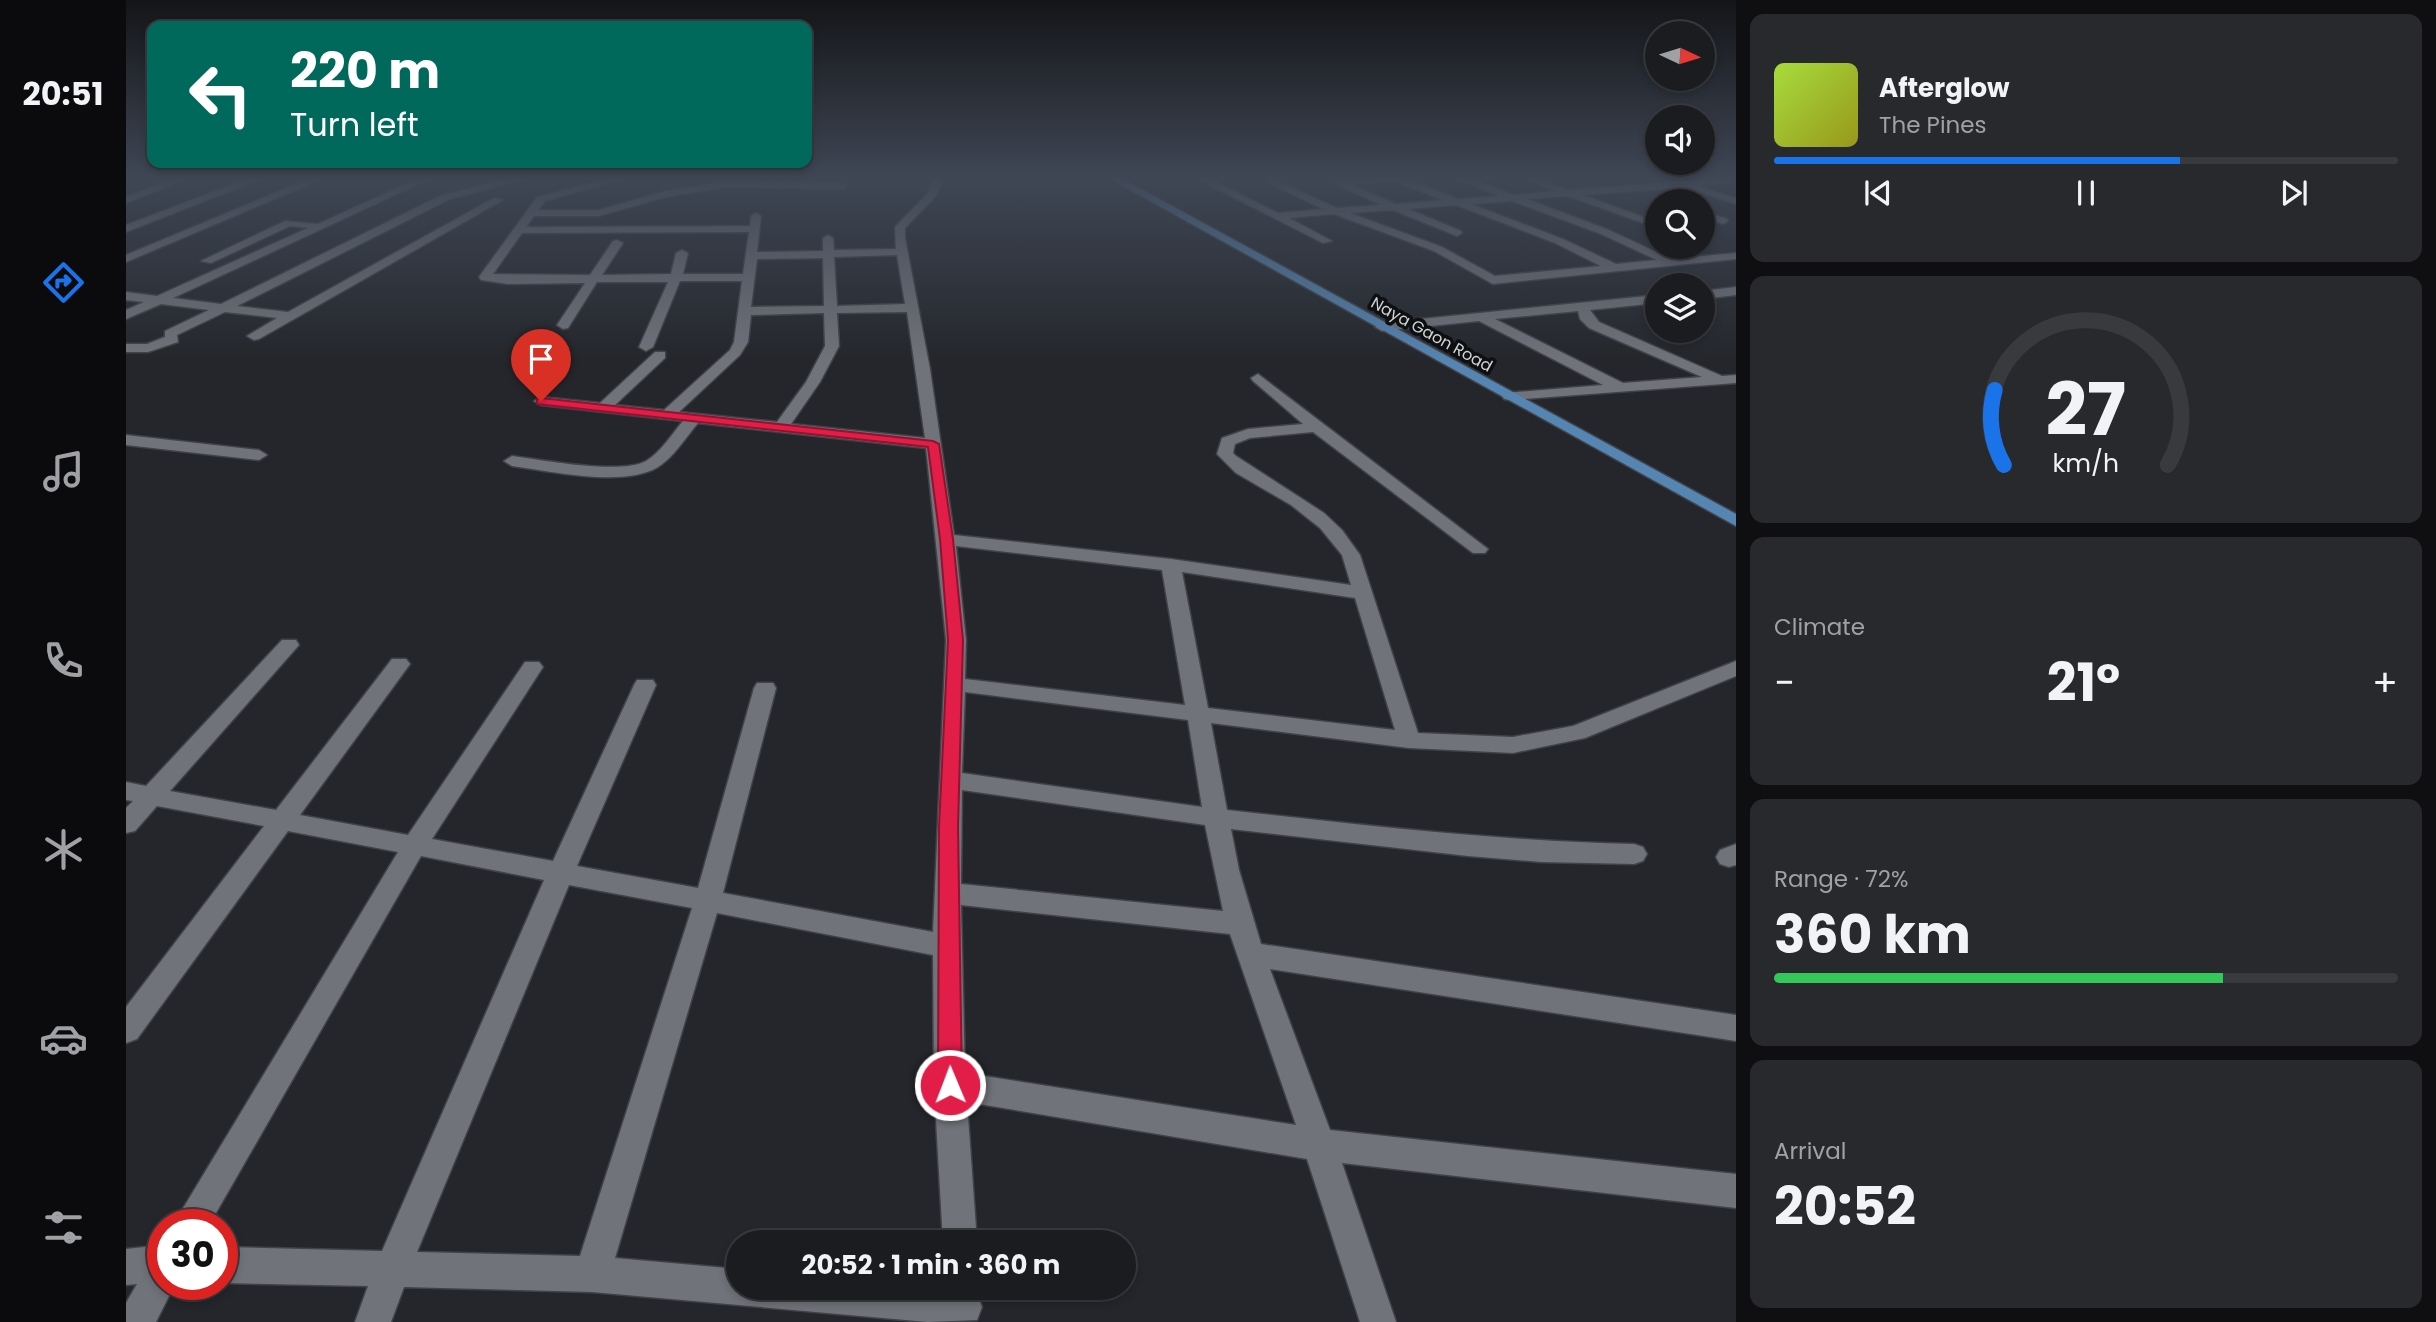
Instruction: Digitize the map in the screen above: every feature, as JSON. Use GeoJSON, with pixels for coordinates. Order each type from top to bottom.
{"type":"FeatureCollection","features":[{"type":"Feature","properties":{"kind":"main road","name":"Naya Gaon Road"},"geometry":{"type":"LineString","coordinates":[[1223,239],[1736,520]]}},
{"type":"Feature","properties":{"kind":"street"},"geometry":{"type":"LineString","coordinates":[[126,259],[175,239]]}},
{"type":"Feature","properties":{"kind":"street"},"geometry":{"type":"LineString","coordinates":[[206,261],[255,239]]}},
{"type":"Feature","properties":{"kind":"street"},"geometry":{"type":"LineString","coordinates":[[126,315],[290,239]]}},
{"type":"Feature","properties":{"kind":"street"},"geometry":{"type":"LineString","coordinates":[[126,348],[160,345],[173,339],[170,334],[362,239]]}},
{"type":"Feature","properties":{"kind":"street"},"geometry":{"type":"LineString","coordinates":[[254,336],[429,239]]}},
{"type":"Feature","properties":{"kind":"street"},"geometry":{"type":"LineString","coordinates":[[511,239],[485,277],[508,280],[750,277]]}},
{"type":"Feature","properties":{"kind":"street"},"geometry":{"type":"LineString","coordinates":[[666,416],[735,352],[741,342],[754,239]]}},
{"type":"Feature","properties":{"kind":"street"},"geometry":{"type":"LineString","coordinates":[[780,429],[826,360],[832,346],[828,239]]}},
{"type":"Feature","properties":{"kind":"street"},"geometry":{"type":"LineString","coordinates":[[901,239],[947,539],[956,640],[947,946],[950,1085],[959,1230]]}},
{"type":"Feature","properties":{"kind":"street"},"geometry":{"type":"LineString","coordinates":[[1322,239],[1327,241]]}},
{"type":"Feature","properties":{"kind":"street"},"geometry":{"type":"LineString","coordinates":[[1410,239],[1438,249],[1493,280],[1736,255]]}},
{"type":"Feature","properties":{"kind":"street"},"geometry":{"type":"LineString","coordinates":[[1553,239],[1612,266]]}},
{"type":"Feature","properties":{"kind":"street"},"geometry":{"type":"LineString","coordinates":[[1619,239],[1668,262]]}},
{"type":"Feature","properties":{"kind":"street"},"geometry":{"type":"LineString","coordinates":[[563,325],[617,243]]}},
{"type":"Feature","properties":{"kind":"street"},"geometry":{"type":"LineString","coordinates":[[1715,246],[1736,255]]}},
{"type":"Feature","properties":{"kind":"street"},"geometry":{"type":"LineString","coordinates":[[753,256],[902,252]]}},
{"type":"Feature","properties":{"kind":"street"},"geometry":{"type":"LineString","coordinates":[[646,347],[676,278],[682,253]]}},
{"type":"Feature","properties":{"kind":"street"},"geometry":{"type":"LineString","coordinates":[[1715,294],[1736,292]]}},
{"type":"Feature","properties":{"kind":"street"},"geometry":{"type":"LineString","coordinates":[[126,296],[290,316]]}},
{"type":"Feature","properties":{"kind":"street"},"geometry":{"type":"LineString","coordinates":[[1382,327],[1645,300]]}},
{"type":"Feature","properties":{"kind":"street"},"geometry":{"type":"LineString","coordinates":[[1583,306],[1585,316],[1594,325],[1728,379]]}},
{"type":"Feature","properties":{"kind":"street"},"geometry":{"type":"LineString","coordinates":[[744,311],[912,308]]}},
{"type":"Feature","properties":{"kind":"street"},"geometry":{"type":"LineString","coordinates":[[1479,316],[1622,388]]}},
{"type":"Feature","properties":{"kind":"street"},"geometry":{"type":"LineString","coordinates":[[602,409],[660,355]]}},
{"type":"Feature","properties":{"kind":"street"},"geometry":{"type":"LineString","coordinates":[[1258,378],[1316,427],[1479,549]]}},
{"type":"Feature","properties":{"kind":"street"},"geometry":{"type":"LineString","coordinates":[[1509,396],[1728,379]]}},
{"type":"Feature","properties":{"kind":"street"},"geometry":{"type":"LineString","coordinates":[[541,401],[933,444]]}},
{"type":"Feature","properties":{"kind":"street"},"geometry":{"type":"LineString","coordinates":[[512,461],[607,471],[643,469],[660,456],[693,419]]}},
{"type":"Feature","properties":{"kind":"street"},"geometry":{"type":"LineString","coordinates":[[1316,427],[1248,434],[1228,441],[1224,450],[1231,461],[1321,517],[1338,534],[1351,555],[1409,740]]}},
{"type":"Feature","properties":{"kind":"street"},"geometry":{"type":"LineString","coordinates":[[126,439],[259,455]]}},
{"type":"Feature","properties":{"kind":"street"},"geometry":{"type":"LineString","coordinates":[[947,539],[1171,565],[1363,593]]}},
{"type":"Feature","properties":{"kind":"street"},"geometry":{"type":"LineString","coordinates":[[1171,565],[1226,870],[1240,925],[1253,955],[1378,1322]]}},
{"type":"Feature","properties":{"kind":"street"},"geometry":{"type":"LineString","coordinates":[[126,824],[138,793],[289,645]]}},
{"type":"Feature","properties":{"kind":"street"},"geometry":{"type":"LineString","coordinates":[[126,1030],[399,664]]}},
{"type":"Feature","properties":{"kind":"street"},"geometry":{"type":"LineString","coordinates":[[199,1209],[415,845],[532,667]]}},
{"type":"Feature","properties":{"kind":"street"},"geometry":{"type":"LineString","coordinates":[[953,684],[1199,712],[1409,740],[1513,745],[1577,733],[1736,668]]}},
{"type":"Feature","properties":{"kind":"street"},"geometry":{"type":"LineString","coordinates":[[373,1322],[392,1270],[561,872],[645,685]]}},
{"type":"Feature","properties":{"kind":"street"},"geometry":{"type":"LineString","coordinates":[[592,1274],[708,899],[765,688]]}},
{"type":"Feature","properties":{"kind":"street"},"geometry":{"type":"LineString","coordinates":[[950,780],[1218,817],[1541,852],[1633,854]]}},
{"type":"Feature","properties":{"kind":"street"},"geometry":{"type":"LineString","coordinates":[[138,793],[947,946]]}},
{"type":"Feature","properties":{"kind":"street"},"geometry":{"type":"LineString","coordinates":[[948,893],[1240,925]]}},
{"type":"Feature","properties":{"kind":"street"},"geometry":{"type":"LineString","coordinates":[[1253,955],[1736,1028]]}},
{"type":"Feature","properties":{"kind":"street"},"geometry":{"type":"LineString","coordinates":[[950,1085],[1319,1145],[1736,1191]]}},
{"type":"Feature","properties":{"kind":"street"},"geometry":{"type":"LineString","coordinates":[[126,1267],[147,1265]]}},
{"type":"Feature","properties":{"kind":"street"},"geometry":{"type":"LineString","coordinates":[[238,1265],[592,1274],[726,1286]]}},
{"type":"Feature","properties":{"kind":"street"},"geometry":{"type":"LineString","coordinates":[[136,1322],[148,1300]]}},
{"type":"Feature","properties":{"kind":"street"},"geometry":{"type":"LineString","coordinates":[[891,1300],[964,1306]]}},
{"type":"Feature","properties":{"kind":"route"},"geometry":{"type":"LineString","coordinates":[[541,401],[933,444],[947,539],[956,640],[948,827],[950,1085]]}}]}
